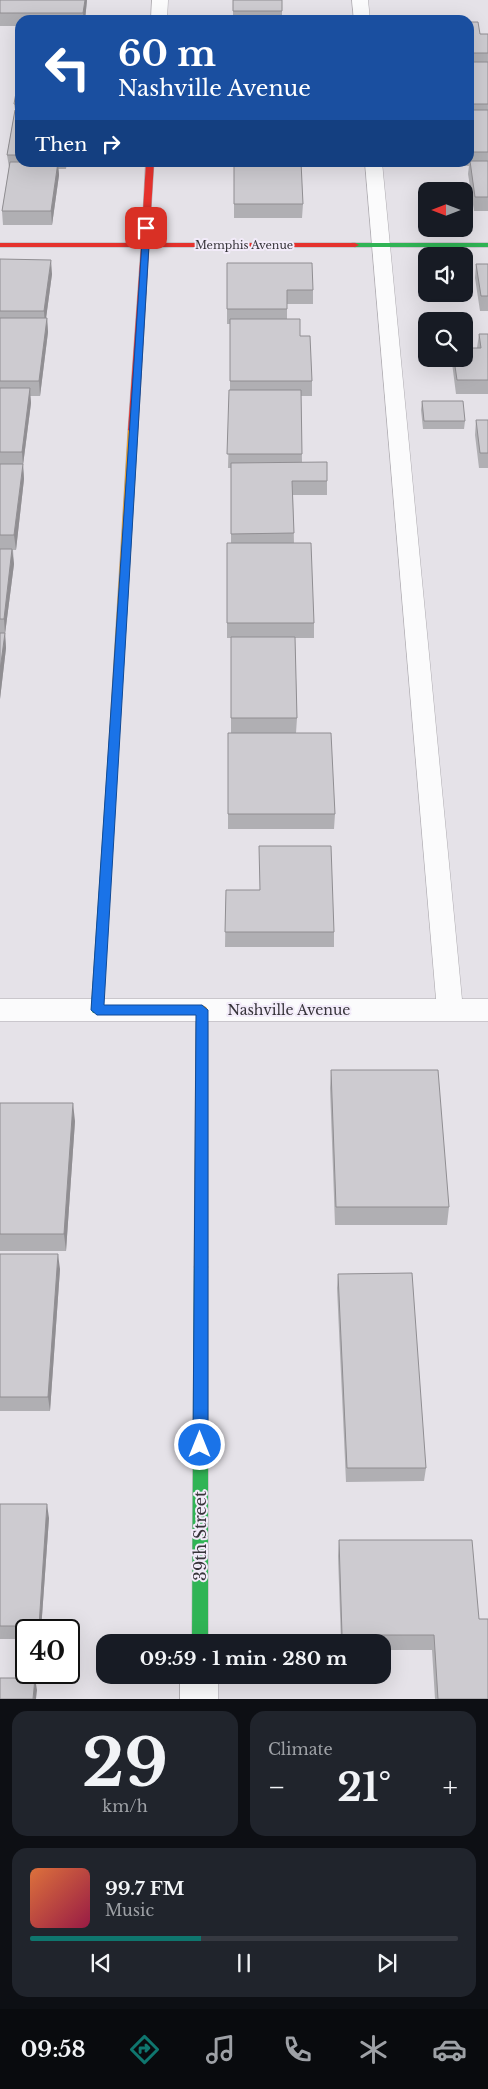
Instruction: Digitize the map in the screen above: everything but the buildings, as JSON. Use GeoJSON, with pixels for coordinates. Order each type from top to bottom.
{"type":"FeatureCollection","features":[{"type":"Feature","properties":{"kind":"street"},"geometry":{"type":"LineString","coordinates":[[159,15],[160,0]]}},
{"type":"Feature","properties":{"kind":"street"},"geometry":{"type":"LineString","coordinates":[[97,1010],[150,167]]}},
{"type":"Feature","properties":{"kind":"street","name":"Memphis Avenue"},"geometry":{"type":"LineString","coordinates":[[0,245],[488,245]]}},
{"type":"Feature","properties":{"kind":"street","name":"Nashville Avenue"},"geometry":{"type":"LineString","coordinates":[[0,1010],[488,1010]]}},
{"type":"Feature","properties":{"kind":"street","name":"39th Street"},"geometry":{"type":"LineString","coordinates":[[200,1634],[202,1010]]}},
{"type":"Feature","properties":{"kind":"street"},"geometry":{"type":"LineString","coordinates":[[199,1684],[199,1699]]}},
{"type":"Feature","properties":{"kind":"lane"},"geometry":{"type":"LineString","coordinates":[[360,0],[362,15]]}},
{"type":"Feature","properties":{"kind":"lane"},"geometry":{"type":"LineString","coordinates":[[373,167],[450,1010]]}},
{"type":"Feature","properties":{"kind":"traffic: fast"},"geometry":{"type":"LineString","coordinates":[[355,245],[488,245]]}},
{"type":"Feature","properties":{"kind":"traffic: fast"},"geometry":{"type":"LineString","coordinates":[[97,1010],[113,757]]}},
{"type":"Feature","properties":{"kind":"traffic: fast"},"geometry":{"type":"LineString","coordinates":[[200,1634],[201,1267]]}},
{"type":"Feature","properties":{"kind":"traffic: slow"},"geometry":{"type":"LineString","coordinates":[[113,757],[133,430]]}},
{"type":"Feature","properties":{"kind":"traffic: slow"},"geometry":{"type":"LineString","coordinates":[[201,1267],[202,1010]]}},
{"type":"Feature","properties":{"kind":"traffic: jam"},"geometry":{"type":"LineString","coordinates":[[133,430],[150,167]]}},
{"type":"Feature","properties":{"kind":"traffic: jam"},"geometry":{"type":"LineString","coordinates":[[0,245],[355,245]]}},
{"type":"Feature","properties":{"kind":"route"},"geometry":{"type":"LineString","coordinates":[[146,228],[97,1010],[202,1010],[200,1445]]}}]}
